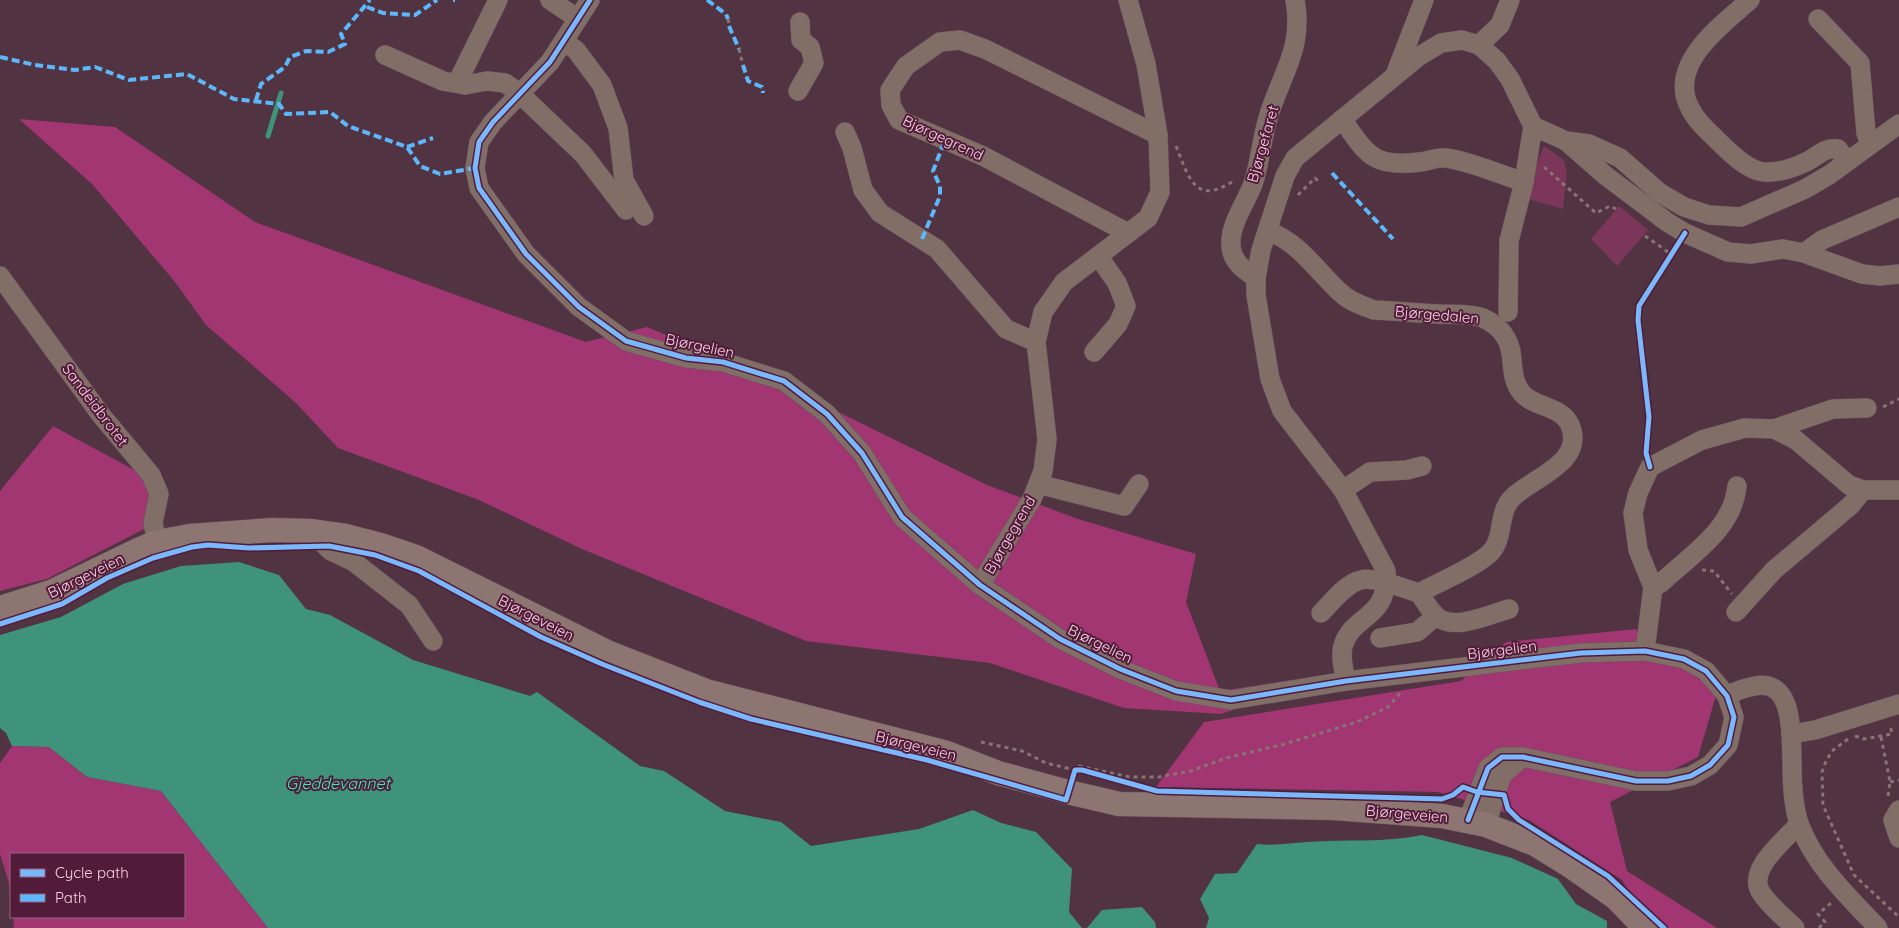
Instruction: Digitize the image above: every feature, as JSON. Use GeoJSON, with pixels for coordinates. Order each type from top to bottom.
{"type":"FeatureCollection","features":[{"type":"Feature","properties":{"kind":"main road","name":"Bjørgeveien"},"geometry":{"type":"LineString","coordinates":[[0,608],[50,592],[114,560],[157,542],[212,532],[310,531],[346,536],[381,545],[416,558],[609,653],[706,691],[944,752],[990,756],[1167,804],[1333,808],[1442,816],[1477,823],[1535,844],[1569,865],[1616,898],[1645,928]]}},
{"type":"Feature","properties":{"kind":"street"},"geometry":{"type":"LineString","coordinates":[[465,85],[461,75],[498,0]]}},
{"type":"Feature","properties":{"kind":"street"},"geometry":{"type":"LineString","coordinates":[[550,0],[578,19]]}},
{"type":"Feature","properties":{"kind":"street","name":"Bjørgelien"},"geometry":{"type":"LineString","coordinates":[[590,0],[565,42],[550,62],[493,122],[479,142],[475,168],[479,188],[526,254],[579,307],[626,341],[686,358],[723,362],[784,381],[827,414],[862,453],[902,516],[980,585],[1060,639],[1120,669],[1176,690],[1231,700],[1346,681],[1581,653],[1646,652],[1684,659],[1706,671],[1727,696],[1734,717],[1728,745],[1710,766],[1692,776],[1668,781],[1636,781],[1523,757],[1502,757],[1488,768],[1477,823]]}},
{"type":"Feature","properties":{"kind":"street","name":"Bjørgegrend"},"geometry":{"type":"LineString","coordinates":[[980,585],[1032,500],[1043,471],[1047,438],[1036,342],[1043,312],[1064,282],[1148,218],[1160,192],[1158,135],[1146,64],[1128,0]]}},
{"type":"Feature","properties":{"kind":"street","name":"Bjørgefaret"},"geometry":{"type":"LineString","coordinates":[[1256,278],[1240,268],[1231,246],[1234,228],[1254,181],[1268,117],[1292,58],[1296,40],[1295,0]]}},
{"type":"Feature","properties":{"kind":"street"},"geometry":{"type":"LineString","coordinates":[[1394,76],[1424,0]]}},
{"type":"Feature","properties":{"kind":"street"},"geometry":{"type":"LineString","coordinates":[[1479,45],[1500,25],[1510,0]]}},
{"type":"Feature","properties":{"kind":"street"},"geometry":{"type":"LineString","coordinates":[[1750,0],[1694,52],[1683,85],[1688,105],[1699,122],[1735,158],[1762,172],[1785,170],[1808,161],[1829,148],[1838,149],[1847,161]]}},
{"type":"Feature","properties":{"kind":"street"},"geometry":{"type":"LineString","coordinates":[[1818,19],[1860,63],[1866,133],[1870,144]]}},
{"type":"Feature","properties":{"kind":"street"},"geometry":{"type":"LineString","coordinates":[[798,91],[814,64],[810,47],[801,40],[800,22]]}},
{"type":"Feature","properties":{"kind":"street","name":"Bjørgegrend"},"geometry":{"type":"LineString","coordinates":[[1128,233],[983,156],[899,120],[890,105],[890,90],[906,66],[913,61],[940,42],[960,40],[985,49],[1158,135]]}},
{"type":"Feature","properties":{"kind":"street"},"geometry":{"type":"LineString","coordinates":[[1346,681],[1342,646],[1349,634],[1378,607],[1387,583],[1386,571],[1381,558],[1343,490],[1290,424],[1274,395],[1259,315],[1256,278],[1267,231],[1285,176],[1295,158],[1418,57],[1442,44],[1462,40],[1479,45],[1497,61],[1510,80],[1533,126],[1524,182],[1509,241],[1508,312]]}},
{"type":"Feature","properties":{"kind":"street"},"geometry":{"type":"LineString","coordinates":[[385,55],[443,81],[465,85],[487,80],[505,83],[519,93],[583,154],[635,213],[624,180],[618,128],[602,85],[576,50],[565,42]]}},
{"type":"Feature","properties":{"kind":"street"},"geometry":{"type":"LineString","coordinates":[[1342,119],[1371,156],[1383,162],[1397,164],[1448,158],[1524,182]]}},
{"type":"Feature","properties":{"kind":"street"},"geometry":{"type":"LineString","coordinates":[[1566,141],[1589,144],[1620,158],[1660,193],[1684,207],[1709,215],[1741,217],[1805,188],[1899,124]]}},
{"type":"Feature","properties":{"kind":"street"},"geometry":{"type":"LineString","coordinates":[[1533,126],[1566,141],[1606,176],[1667,222],[1685,233],[1728,252],[1751,254],[1784,249],[1804,253],[1862,274],[1880,276],[1899,274]]}},
{"type":"Feature","properties":{"kind":"street"},"geometry":{"type":"LineString","coordinates":[[845,132],[852,148],[863,190],[880,213],[937,249],[1006,330],[1036,342]]}},
{"type":"Feature","properties":{"kind":"street"},"geometry":{"type":"LineString","coordinates":[[1804,253],[1822,240],[1899,206]]}},
{"type":"Feature","properties":{"kind":"street","name":"Bjørgedalen"},"geometry":{"type":"LineString","coordinates":[[1267,231],[1282,236],[1343,295],[1358,304],[1374,310],[1475,316],[1498,327],[1509,344],[1511,366],[1519,389],[1527,400],[1550,408],[1569,424],[1572,447],[1546,475],[1512,498],[1505,507],[1498,538],[1488,554],[1419,593]]}},
{"type":"Feature","properties":{"kind":"street"},"geometry":{"type":"LineString","coordinates":[[1094,352],[1118,324],[1126,306],[1117,283],[1099,257]]}},
{"type":"Feature","properties":{"kind":"street","name":"Sandeidbrotet"},"geometry":{"type":"LineString","coordinates":[[0,276],[101,415],[151,476],[159,494],[153,523],[157,542]]}},
{"type":"Feature","properties":{"kind":"street"},"geometry":{"type":"LineString","coordinates":[[1646,652],[1653,587],[1638,550],[1633,513],[1638,493],[1650,467],[1702,440],[1745,428],[1774,429],[1833,410],[1868,408]]}},
{"type":"Feature","properties":{"kind":"street"},"geometry":{"type":"LineString","coordinates":[[1774,429],[1796,440],[1849,485],[1863,490],[1899,490]]}},
{"type":"Feature","properties":{"kind":"street"},"geometry":{"type":"LineString","coordinates":[[1343,490],[1370,472],[1407,470],[1422,466]]}},
{"type":"Feature","properties":{"kind":"street","name":"Bjørgegrend"},"geometry":{"type":"LineString","coordinates":[[1038,484],[1124,506],[1140,484]]}},
{"type":"Feature","properties":{"kind":"street"},"geometry":{"type":"LineString","coordinates":[[1653,587],[1661,583],[1720,528],[1730,513],[1737,486]]}},
{"type":"Feature","properties":{"kind":"street"},"geometry":{"type":"LineString","coordinates":[[1736,612],[1774,570],[1851,505],[1863,490]]}},
{"type":"Feature","properties":{"kind":"street"},"geometry":{"type":"LineString","coordinates":[[310,531],[330,551],[354,562],[408,605],[433,641]]}},
{"type":"Feature","properties":{"kind":"street"},"geometry":{"type":"LineString","coordinates":[[1321,612],[1350,586],[1361,579],[1387,583],[1419,593],[1436,616],[1444,621],[1461,622],[1509,608]]}},
{"type":"Feature","properties":{"kind":"street"},"geometry":{"type":"LineString","coordinates":[[1380,638],[1417,632],[1436,616]]}},
{"type":"Feature","properties":{"kind":"street"},"geometry":{"type":"LineString","coordinates":[[1727,696],[1738,690],[1762,684],[1771,687],[1782,695],[1787,706],[1791,734],[1793,784],[1799,824],[1810,849],[1825,870],[1878,928]]}},
{"type":"Feature","properties":{"kind":"street"},"geometry":{"type":"LineString","coordinates":[[1791,734],[1816,730],[1899,704]]}},
{"type":"Feature","properties":{"kind":"street"},"geometry":{"type":"LineString","coordinates":[[1894,804],[1893,820],[1899,838]]}},
{"type":"Feature","properties":{"kind":"street"},"geometry":{"type":"LineString","coordinates":[[1795,928],[1759,890],[1756,876],[1760,867],[1799,824]]}},
{"type":"Feature","properties":{"kind":"path"},"geometry":{"type":"LineString","coordinates":[[728,18],[730,26]]}},
{"type":"Feature","properties":{"kind":"path"},"geometry":{"type":"LineString","coordinates":[[739,49],[743,65]]}},
{"type":"Feature","properties":{"kind":"path"},"geometry":{"type":"LineString","coordinates":[[1158,135],[1169,137],[1175,143],[1191,182],[1202,191],[1216,190],[1232,182],[1253,166],[1257,167]]}},
{"type":"Feature","properties":{"kind":"path"},"geometry":{"type":"LineString","coordinates":[[1529,155],[1539,158],[1547,172],[1557,178],[1596,213],[1610,206],[1616,209]]}},
{"type":"Feature","properties":{"kind":"path"},"geometry":{"type":"LineString","coordinates":[[1297,196],[1315,178],[1320,183]]}},
{"type":"Feature","properties":{"kind":"path"},"geometry":{"type":"LineString","coordinates":[[1666,262],[1685,233]]}},
{"type":"Feature","properties":{"kind":"path"},"geometry":{"type":"LineString","coordinates":[[1645,236],[1671,254]]}},
{"type":"Feature","properties":{"kind":"path"},"geometry":{"type":"LineString","coordinates":[[1700,570],[1714,571],[1732,594]]}},
{"type":"Feature","properties":{"kind":"path"},"geometry":{"type":"LineString","coordinates":[[1075,770],[1079,766],[1130,777],[1160,777],[1191,771],[1226,758],[1281,745],[1357,722],[1388,707],[1403,690],[1405,675]]}},
{"type":"Feature","properties":{"kind":"path"},"geometry":{"type":"LineString","coordinates":[[1890,724],[1892,734],[1864,739],[1854,736],[1832,751],[1822,772],[1822,805],[1854,875],[1899,917]]}},
{"type":"Feature","properties":{"kind":"path"},"geometry":{"type":"LineString","coordinates":[[1881,737],[1894,804]]}},
{"type":"Feature","properties":{"kind":"path"},"geometry":{"type":"LineString","coordinates":[[981,742],[1022,751],[1046,763],[1082,770],[1129,783]]}},
{"type":"Feature","properties":{"kind":"path"},"geometry":{"type":"LineString","coordinates":[[1890,782],[1899,780]]}},
{"type":"Feature","properties":{"kind":"path"},"geometry":{"type":"LineString","coordinates":[[1819,928],[1825,922],[1818,914],[1825,909]]}},
{"type":"Feature","properties":{"kind":"shaded area"},"geometry":{"type":"Polygon","coordinates":[[[19,119],[115,127],[255,222],[586,342],[647,327],[775,381],[987,485],[1078,519],[1196,554],[1186,602],[1220,691],[1313,677],[1296,688],[1221,714],[1124,708],[990,663],[806,641],[582,549],[479,500],[338,448],[296,403],[206,325],[175,282],[92,184],[19,119]]]}},
{"type":"Feature","properties":{"kind":"shaded area"},"geometry":{"type":"Polygon","coordinates":[[[1544,146],[1564,160],[1567,174],[1563,209],[1528,199],[1538,160],[1544,146]]]}},
{"type":"Feature","properties":{"kind":"shaded area"},"geometry":{"type":"Polygon","coordinates":[[[1619,206],[1648,230],[1617,266],[1591,239],[1619,206]]]}},
{"type":"Feature","properties":{"kind":"shaded area"},"geometry":{"type":"Polygon","coordinates":[[[53,426],[136,471],[150,486],[150,526],[47,579],[0,591],[0,491],[53,426]]]}},
{"type":"Feature","properties":{"kind":"shaded area"},"geometry":{"type":"Polygon","coordinates":[[[1636,629],[1652,659],[1722,675],[1698,757],[1610,802],[1627,871],[1717,928],[1642,928],[1648,922],[1622,880],[1529,820],[1438,792],[1156,787],[1204,722],[1461,681],[1506,642],[1636,629]]]}},
{"type":"Feature","properties":{"kind":"shaded area"},"geometry":{"type":"Polygon","coordinates":[[[12,746],[49,747],[87,777],[161,791],[268,928],[14,928],[13,918],[185,918],[185,853],[10,853],[10,894],[9,883],[0,854],[0,763],[12,746]]]}},
{"type":"Feature","properties":{"kind":"water","name":"Gjeddevannet"},"geometry":{"type":"Polygon","coordinates":[[[239,562],[279,575],[306,609],[330,615],[413,660],[530,696],[537,692],[640,766],[664,771],[725,811],[781,822],[811,846],[919,829],[973,810],[1001,823],[1036,832],[1072,869],[1069,912],[1082,928],[268,928],[161,791],[87,777],[49,747],[12,746],[6,733],[0,728],[0,635],[61,617],[123,584],[181,566],[239,562]]]}},
{"type":"Feature","properties":{"kind":"water"},"geometry":{"type":"Polygon","coordinates":[[[1422,835],[1512,858],[1558,879],[1576,904],[1607,921],[1607,928],[1206,928],[1209,918],[1200,899],[1215,874],[1237,873],[1257,844],[1276,845],[1322,841],[1379,840],[1422,835]]]}},
{"type":"Feature","properties":{"kind":"water"},"geometry":{"type":"Polygon","coordinates":[[[1142,907],[1155,922],[1156,928],[1087,928],[1102,910],[1142,907]]]}},
{"type":"Feature","properties":{"kind":"waterway"},"geometry":{"type":"LineString","coordinates":[[268,136],[281,93]]}},
{"type":"Feature","properties":{"kind":"marked path"},"geometry":{"type":"LineString","coordinates":[[256,100],[261,84],[285,67],[290,57],[306,51],[328,52],[345,44],[341,34],[370,0]]}},
{"type":"Feature","properties":{"kind":"marked path"},"geometry":{"type":"LineString","coordinates":[[367,7],[383,13],[415,15],[437,0]]}},
{"type":"Feature","properties":{"kind":"marked path"},"geometry":{"type":"LineString","coordinates":[[707,0],[726,14],[728,19]]}},
{"type":"Feature","properties":{"kind":"marked path"},"geometry":{"type":"LineString","coordinates":[[729,26],[739,49]]}},
{"type":"Feature","properties":{"kind":"marked path"},"geometry":{"type":"LineString","coordinates":[[0,57],[35,65],[75,70],[95,67],[129,80],[187,74],[234,99],[279,104],[286,114],[330,112],[348,126],[407,147],[420,166],[440,174],[475,168]]}},
{"type":"Feature","properties":{"kind":"marked path"},"geometry":{"type":"LineString","coordinates":[[743,65],[748,81],[762,87],[763,93]]}},
{"type":"Feature","properties":{"kind":"marked path"},"geometry":{"type":"LineString","coordinates":[[407,147],[433,138]]}},
{"type":"Feature","properties":{"kind":"marked path"},"geometry":{"type":"LineString","coordinates":[[922,239],[940,196],[940,186],[933,171],[945,140]]}},
{"type":"Feature","properties":{"kind":"marked path"},"geometry":{"type":"LineString","coordinates":[[1332,173],[1393,239]]}},
{"type":"Feature","properties":{"kind":"cycle path"},"geometry":{"type":"LineString","coordinates":[[590,0],[550,62],[493,122],[479,142],[475,168],[479,188],[526,254],[579,307],[626,341],[686,358],[723,362],[784,381],[827,414],[862,453],[902,517],[980,585],[1060,639],[1120,669],[1176,691],[1231,700],[1346,681],[1581,653],[1645,651],[1684,659],[1706,671],[1727,696],[1734,717],[1728,745],[1710,765],[1691,776],[1668,781],[1636,781],[1523,757],[1502,757],[1488,768],[1468,820]]}},
{"type":"Feature","properties":{"kind":"cycle path"},"geometry":{"type":"LineString","coordinates":[[1650,467],[1646,453],[1649,417],[1638,320],[1639,306],[1685,233]]}},
{"type":"Feature","properties":{"kind":"cycle path"},"geometry":{"type":"LineString","coordinates":[[0,624],[62,604],[107,578],[153,558],[192,547],[208,545],[249,548],[329,546],[375,555],[419,571],[541,637],[602,664],[699,702],[751,719],[927,760],[1066,800],[1075,770],[1082,770],[1157,791],[1442,799],[1453,795],[1463,787],[1477,792],[1504,795],[1508,809],[1519,820],[1608,876],[1664,928]]}}]}
